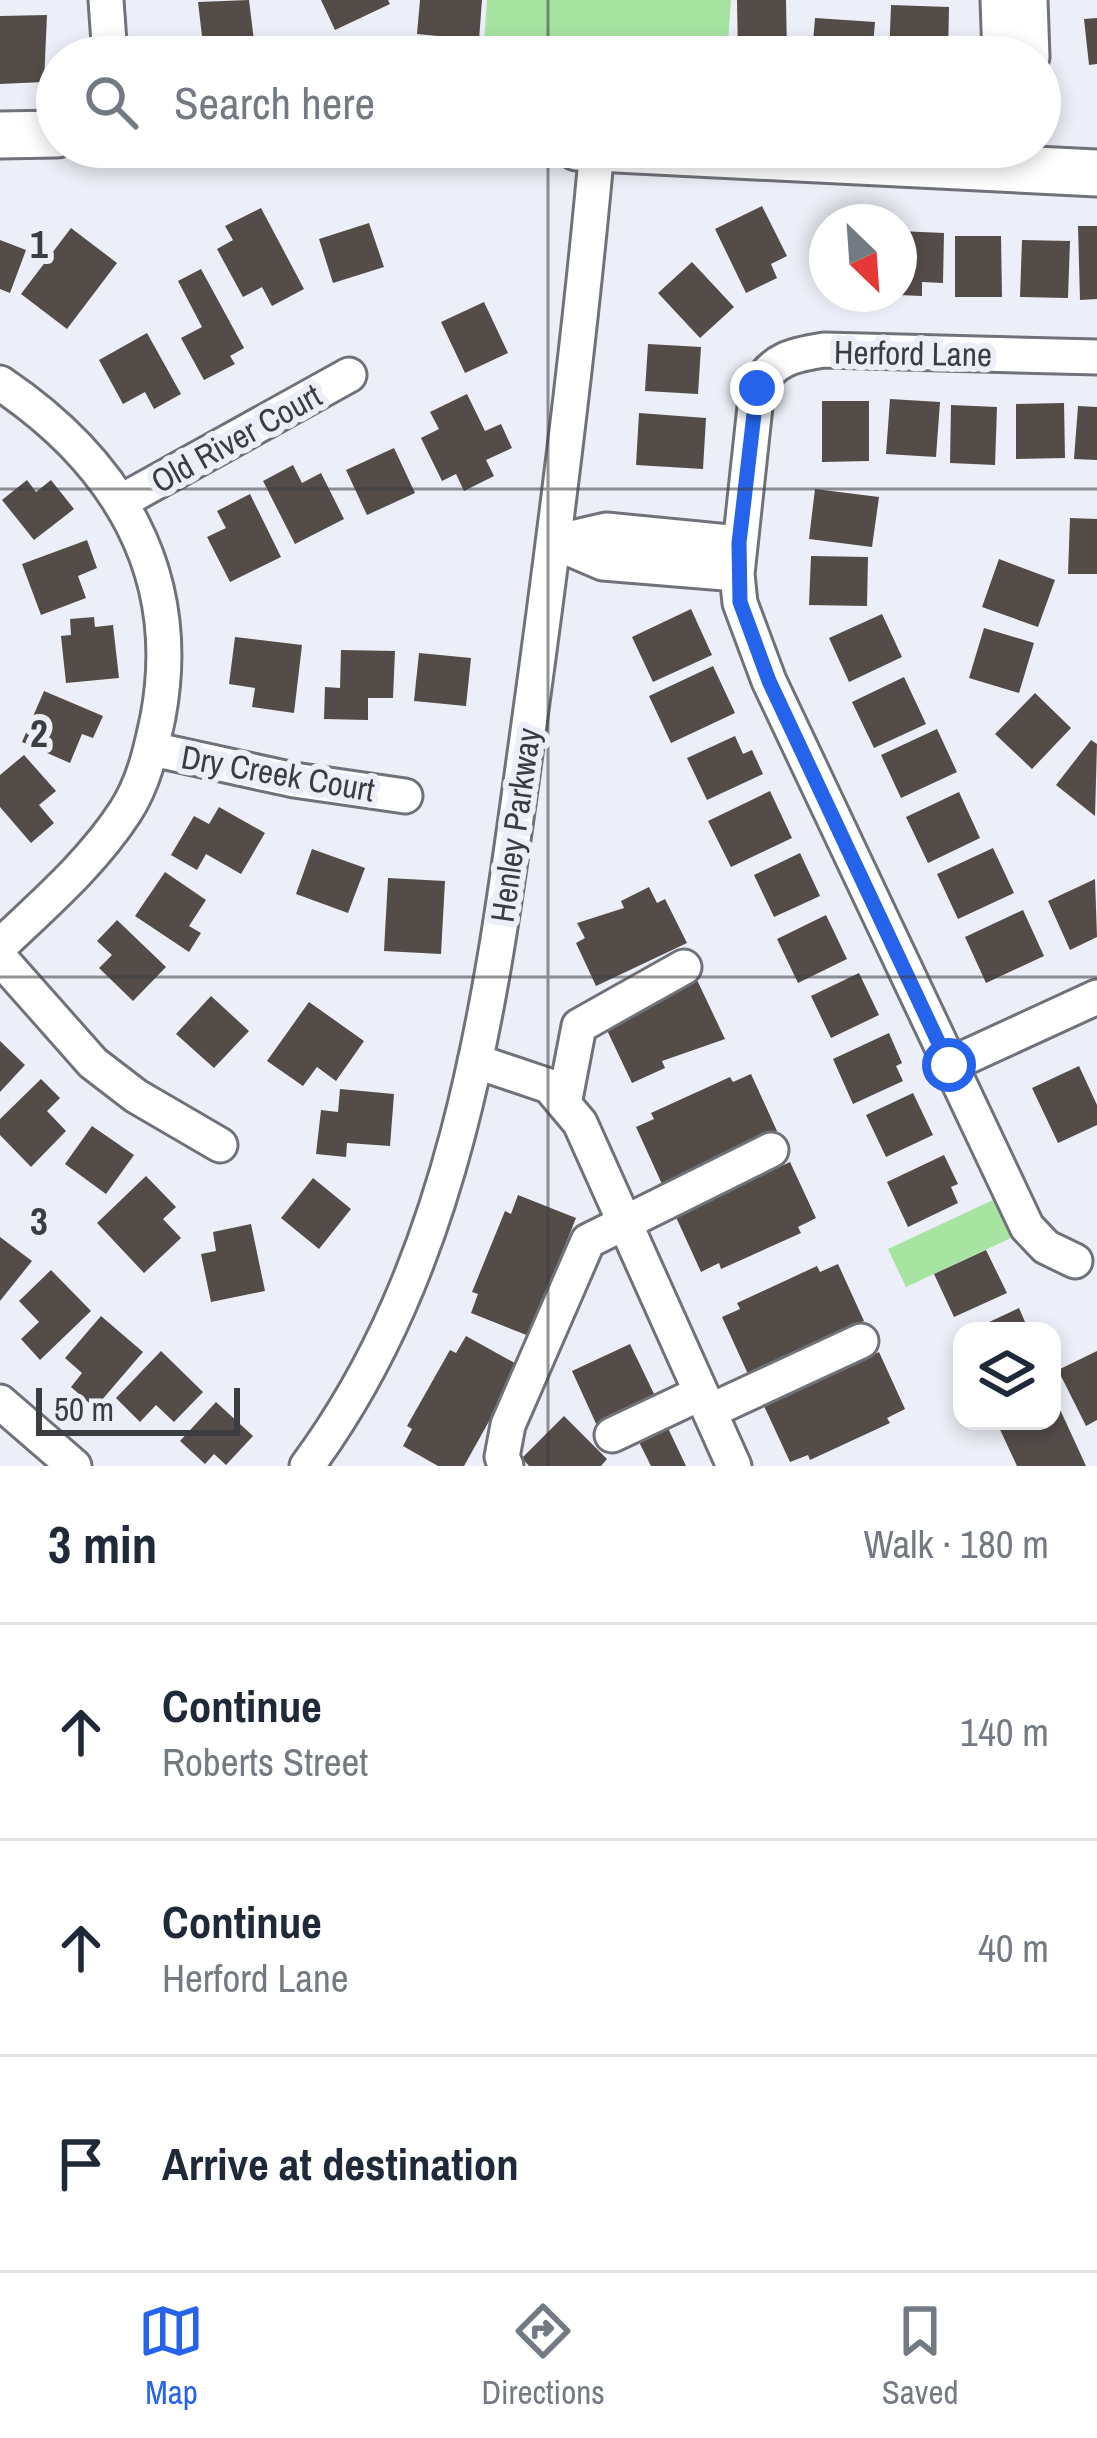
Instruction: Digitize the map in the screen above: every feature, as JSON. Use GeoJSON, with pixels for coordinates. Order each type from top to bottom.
{"type":"FeatureCollection","features":[{"type":"Feature","properties":{"kind":"street"},"geometry":{"type":"LineString","coordinates":[[106,0],[109,36]]}},
{"type":"Feature","properties":{"kind":"street"},"geometry":{"type":"LineString","coordinates":[[998,0],[999,36]]}},
{"type":"Feature","properties":{"kind":"street"},"geometry":{"type":"LineString","coordinates":[[1030,0],[1031,36]]}},
{"type":"Feature","properties":{"kind":"street"},"geometry":{"type":"LineString","coordinates":[[0,135],[36,134]]}},
{"type":"Feature","properties":{"kind":"street"},"geometry":{"type":"LineString","coordinates":[[1061,165],[1097,173]]}},
{"type":"Feature","properties":{"kind":"street","name":"Henley Parkway"},"geometry":{"type":"LineString","coordinates":[[307,1466],[375,1353],[436,1214],[475,1061],[497,953],[554,542],[595,168]]}},
{"type":"Feature","properties":{"kind":"street","name":"Herford Lane"},"geometry":{"type":"LineString","coordinates":[[738,558],[757,388],[766,371],[787,356],[824,350],[1097,357]]}},
{"type":"Feature","properties":{"kind":"street","name":"Old River Court"},"geometry":{"type":"LineString","coordinates":[[122,501],[349,375]]}},
{"type":"Feature","properties":{"kind":"street"},"geometry":{"type":"LineString","coordinates":[[0,383],[54,419],[88,454],[122,501],[155,579],[163,628],[163,688],[152,749],[128,809],[93,856],[0,946]]}},
{"type":"Feature","properties":{"kind":"street"},"geometry":{"type":"LineString","coordinates":[[554,542],[606,530],[738,558],[740,602],[769,681],[949,1065],[1027,1227],[1046,1247],[1075,1261]]}},
{"type":"Feature","properties":{"kind":"street","name":"Dry Creek Court"},"geometry":{"type":"LineString","coordinates":[[152,749],[294,780],[405,796]]}},
{"type":"Feature","properties":{"kind":"street"},"geometry":{"type":"LineString","coordinates":[[0,958],[93,1063],[136,1096],[220,1145]]}},
{"type":"Feature","properties":{"kind":"street"},"geometry":{"type":"LineString","coordinates":[[565,1099],[579,1026],[684,967]]}},
{"type":"Feature","properties":{"kind":"street"},"geometry":{"type":"LineString","coordinates":[[949,1065],[1097,998]]}},
{"type":"Feature","properties":{"kind":"street"},"geometry":{"type":"LineString","coordinates":[[475,1061],[549,1087],[565,1099],[734,1466]]}},
{"type":"Feature","properties":{"kind":"street"},"geometry":{"type":"LineString","coordinates":[[506,1466],[502,1457],[508,1425],[588,1241],[623,1219],[771,1150]]}},
{"type":"Feature","properties":{"kind":"street"},"geometry":{"type":"LineString","coordinates":[[612,1435],[861,1340]]}},
{"type":"Feature","properties":{"kind":"street"},"geometry":{"type":"LineString","coordinates":[[0,1402],[74,1466]]}},
{"type":"Feature","properties":{"kind":"green space"},"geometry":{"type":"Polygon","coordinates":[[[487,0],[731,0],[728,36],[484,36],[487,0]]]}},
{"type":"Feature","properties":{"kind":"green space"},"geometry":{"type":"Polygon","coordinates":[[[995,1199],[1013,1237],[906,1287],[888,1249],[995,1199]]]}},
{"type":"Feature","properties":{"kind":"building"},"geometry":{"type":"Polygon","coordinates":[[[249,0],[253,36],[202,36],[198,2],[249,0]]]}},
{"type":"Feature","properties":{"kind":"building"},"geometry":{"type":"Polygon","coordinates":[[[321,0],[388,0],[390,4],[335,30],[321,0]]]}},
{"type":"Feature","properties":{"kind":"building"},"geometry":{"type":"Polygon","coordinates":[[[420,0],[482,0],[479,36],[417,34],[420,0]]]}},
{"type":"Feature","properties":{"kind":"building"},"geometry":{"type":"Polygon","coordinates":[[[737,0],[786,0],[787,36],[738,36],[737,0]]]}},
{"type":"Feature","properties":{"kind":"building"},"geometry":{"type":"Polygon","coordinates":[[[891,5],[949,7],[948,36],[890,36],[891,5]]]}},
{"type":"Feature","properties":{"kind":"building"},"geometry":{"type":"Polygon","coordinates":[[[47,15],[46,36],[36,36],[36,82],[0,84],[0,16],[47,15]]]}},
{"type":"Feature","properties":{"kind":"building"},"geometry":{"type":"Polygon","coordinates":[[[815,18],[875,22],[874,36],[814,36],[815,18]]]}},
{"type":"Feature","properties":{"kind":"building"},"geometry":{"type":"Polygon","coordinates":[[[1097,18],[1097,64],[1089,65],[1084,19],[1097,18]]]}},
{"type":"Feature","properties":{"kind":"building"},"geometry":{"type":"Polygon","coordinates":[[[762,206],[787,256],[771,264],[777,278],[746,293],[715,229],[762,206]]]}},
{"type":"Feature","properties":{"kind":"building"},"geometry":{"type":"Polygon","coordinates":[[[261,208],[304,289],[272,306],[262,287],[243,297],[217,249],[233,240],[225,226],[261,208]]]}},
{"type":"Feature","properties":{"kind":"building"},"geometry":{"type":"Polygon","coordinates":[[[369,223],[384,267],[333,283],[319,239],[369,223]]]}},
{"type":"Feature","properties":{"kind":"building"},"geometry":{"type":"Polygon","coordinates":[[[1078,226],[1097,226],[1097,299],[1080,300],[1078,226]]]}},
{"type":"Feature","properties":{"kind":"building"},"geometry":{"type":"Polygon","coordinates":[[[71,228],[117,263],[67,329],[21,294],[71,228]]]}},
{"type":"Feature","properties":{"kind":"building"},"geometry":{"type":"Polygon","coordinates":[[[917,232],[944,233],[943,283],[922,282],[922,296],[917,296],[917,232]]]}},
{"type":"Feature","properties":{"kind":"building"},"geometry":{"type":"Polygon","coordinates":[[[955,236],[1001,236],[1002,297],[955,297],[955,236]]]}},
{"type":"Feature","properties":{"kind":"building"},"geometry":{"type":"Polygon","coordinates":[[[0,240],[26,250],[10,293],[0,289],[0,240]]]}},
{"type":"Feature","properties":{"kind":"building"},"geometry":{"type":"Polygon","coordinates":[[[1022,240],[1070,241],[1068,298],[1020,297],[1022,240]]]}},
{"type":"Feature","properties":{"kind":"building"},"geometry":{"type":"Polygon","coordinates":[[[692,262],[734,307],[700,338],[658,293],[692,262]]]}},
{"type":"Feature","properties":{"kind":"building"},"geometry":{"type":"Polygon","coordinates":[[[201,269],[244,348],[230,356],[235,364],[204,380],[181,338],[202,327],[178,281],[201,269]]]}},
{"type":"Feature","properties":{"kind":"building"},"geometry":{"type":"Polygon","coordinates":[[[484,302],[508,353],[465,373],[441,322],[484,302]]]}},
{"type":"Feature","properties":{"kind":"building"},"geometry":{"type":"Polygon","coordinates":[[[147,333],[181,394],[154,409],[145,392],[123,404],[99,360],[147,333]]]}},
{"type":"Feature","properties":{"kind":"building"},"geometry":{"type":"Polygon","coordinates":[[[648,344],[701,347],[698,394],[645,391],[648,344]]]}},
{"type":"Feature","properties":{"kind":"building"},"geometry":{"type":"Polygon","coordinates":[[[467,394],[485,431],[501,424],[512,448],[486,460],[494,476],[464,491],[456,474],[442,481],[421,438],[439,429],[430,412],[467,394]]]}},
{"type":"Feature","properties":{"kind":"building"},"geometry":{"type":"Polygon","coordinates":[[[890,399],[940,402],[936,457],[886,454],[890,399]]]}},
{"type":"Feature","properties":{"kind":"building"},"geometry":{"type":"Polygon","coordinates":[[[822,401],[869,401],[869,461],[822,462],[822,401]]]}},
{"type":"Feature","properties":{"kind":"building"},"geometry":{"type":"Polygon","coordinates":[[[1064,403],[1065,458],[1016,459],[1016,404],[1064,403]]]}},
{"type":"Feature","properties":{"kind":"building"},"geometry":{"type":"Polygon","coordinates":[[[951,405],[997,407],[995,465],[950,463],[951,405]]]}},
{"type":"Feature","properties":{"kind":"building"},"geometry":{"type":"Polygon","coordinates":[[[1078,406],[1097,407],[1097,460],[1074,459],[1078,406]]]}},
{"type":"Feature","properties":{"kind":"building"},"geometry":{"type":"Polygon","coordinates":[[[639,413],[706,418],[703,469],[636,465],[639,413]]]}},
{"type":"Feature","properties":{"kind":"building"},"geometry":{"type":"Polygon","coordinates":[[[394,448],[415,493],[367,515],[346,470],[394,448]]]}},
{"type":"Feature","properties":{"kind":"building"},"geometry":{"type":"Polygon","coordinates":[[[293,465],[302,483],[321,473],[344,519],[295,544],[263,481],[293,465]]]}},
{"type":"Feature","properties":{"kind":"building"},"geometry":{"type":"Polygon","coordinates":[[[27,480],[36,492],[51,480],[74,509],[34,540],[2,500],[27,480]]]}},
{"type":"Feature","properties":{"kind":"building"},"geometry":{"type":"Polygon","coordinates":[[[815,489],[879,497],[872,547],[809,539],[815,489]]]}},
{"type":"Feature","properties":{"kind":"building"},"geometry":{"type":"Polygon","coordinates":[[[250,494],[281,557],[230,582],[207,537],[226,528],[217,511],[250,494]]]}},
{"type":"Feature","properties":{"kind":"building"},"geometry":{"type":"Polygon","coordinates":[[[1070,518],[1097,519],[1097,574],[1068,574],[1070,518]]]}},
{"type":"Feature","properties":{"kind":"building"},"geometry":{"type":"Polygon","coordinates":[[[87,540],[97,568],[78,576],[86,598],[41,615],[22,564],[87,540]]]}},
{"type":"Feature","properties":{"kind":"building"},"geometry":{"type":"Polygon","coordinates":[[[811,556],[868,557],[867,606],[809,605],[811,556]]]}},
{"type":"Feature","properties":{"kind":"building"},"geometry":{"type":"Polygon","coordinates":[[[999,559],[1055,580],[1038,627],[982,607],[999,559]]]}},
{"type":"Feature","properties":{"kind":"building"},"geometry":{"type":"Polygon","coordinates":[[[691,609],[712,655],[653,682],[632,637],[691,609]]]}},
{"type":"Feature","properties":{"kind":"building"},"geometry":{"type":"Polygon","coordinates":[[[882,614],[902,657],[849,682],[829,638],[882,614]]]}},
{"type":"Feature","properties":{"kind":"building"},"geometry":{"type":"Polygon","coordinates":[[[94,617],[95,627],[113,625],[119,678],[66,683],[61,636],[71,635],[70,619],[94,617]]]}},
{"type":"Feature","properties":{"kind":"building"},"geometry":{"type":"Polygon","coordinates":[[[984,628],[1034,643],[1019,693],[969,678],[984,628]]]}},
{"type":"Feature","properties":{"kind":"building"},"geometry":{"type":"Polygon","coordinates":[[[235,637],[302,645],[294,713],[252,707],[255,688],[229,684],[235,637]]]}},
{"type":"Feature","properties":{"kind":"building"},"geometry":{"type":"Polygon","coordinates":[[[341,650],[395,651],[393,698],[368,698],[368,720],[324,719],[325,687],[340,688],[341,650]]]}},
{"type":"Feature","properties":{"kind":"building"},"geometry":{"type":"Polygon","coordinates":[[[419,653],[471,658],[466,706],[414,701],[419,653]]]}},
{"type":"Feature","properties":{"kind":"building"},"geometry":{"type":"Polygon","coordinates":[[[713,666],[735,713],[671,743],[649,696],[713,666]]]}},
{"type":"Feature","properties":{"kind":"building"},"geometry":{"type":"Polygon","coordinates":[[[904,677],[926,724],[874,748],[852,702],[904,677]]]}},
{"type":"Feature","properties":{"kind":"building"},"geometry":{"type":"Polygon","coordinates":[[[44,691],[103,716],[93,738],[82,734],[70,763],[22,742],[44,691]]]}},
{"type":"Feature","properties":{"kind":"building"},"geometry":{"type":"Polygon","coordinates":[[[1035,693],[1071,728],[1032,769],[995,734],[1035,693]]]}},
{"type":"Feature","properties":{"kind":"building"},"geometry":{"type":"Polygon","coordinates":[[[937,729],[957,772],[901,798],[881,755],[937,729]]]}},
{"type":"Feature","properties":{"kind":"building"},"geometry":{"type":"Polygon","coordinates":[[[735,736],[743,754],[752,750],[763,774],[707,800],[687,758],[735,736]]]}},
{"type":"Feature","properties":{"kind":"building"},"geometry":{"type":"Polygon","coordinates":[[[1091,740],[1097,744],[1095,816],[1056,785],[1091,740]]]}},
{"type":"Feature","properties":{"kind":"building"},"geometry":{"type":"Polygon","coordinates":[[[24,755],[56,791],[39,805],[54,823],[31,843],[0,807],[0,775],[24,755]]]}},
{"type":"Feature","properties":{"kind":"building"},"geometry":{"type":"Polygon","coordinates":[[[770,791],[792,838],[731,867],[708,821],[770,791]]]}},
{"type":"Feature","properties":{"kind":"building"},"geometry":{"type":"Polygon","coordinates":[[[959,792],[980,838],[928,863],[906,817],[959,792]]]}},
{"type":"Feature","properties":{"kind":"building"},"geometry":{"type":"Polygon","coordinates":[[[219,807],[265,833],[241,874],[206,854],[197,870],[171,855],[194,816],[209,824],[219,807]]]}},
{"type":"Feature","properties":{"kind":"building"},"geometry":{"type":"Polygon","coordinates":[[[993,848],[1014,893],[958,919],[937,874],[993,848]]]}},
{"type":"Feature","properties":{"kind":"building"},"geometry":{"type":"Polygon","coordinates":[[[312,849],[365,868],[348,913],[296,894],[312,849]]]}},
{"type":"Feature","properties":{"kind":"building"},"geometry":{"type":"Polygon","coordinates":[[[800,853],[820,896],[774,917],[754,875],[800,853]]]}},
{"type":"Feature","properties":{"kind":"building"},"geometry":{"type":"Polygon","coordinates":[[[165,872],[206,900],[189,926],[201,933],[189,952],[135,916],[165,872]]]}},
{"type":"Feature","properties":{"kind":"building"},"geometry":{"type":"Polygon","coordinates":[[[388,878],[445,881],[441,954],[384,951],[388,878]]]}},
{"type":"Feature","properties":{"kind":"building"},"geometry":{"type":"Polygon","coordinates":[[[1095,879],[1097,937],[1070,950],[1048,901],[1095,879]]]}},
{"type":"Feature","properties":{"kind":"building"},"geometry":{"type":"Polygon","coordinates":[[[649,887],[657,903],[665,899],[687,943],[596,986],[576,943],[585,938],[577,923],[624,908],[621,901],[649,887]]]}},
{"type":"Feature","properties":{"kind":"building"},"geometry":{"type":"Polygon","coordinates":[[[1023,910],[1044,956],[986,983],[965,937],[1023,910]]]}},
{"type":"Feature","properties":{"kind":"building"},"geometry":{"type":"Polygon","coordinates":[[[826,915],[847,959],[798,983],[777,939],[826,915]]]}},
{"type":"Feature","properties":{"kind":"building"},"geometry":{"type":"Polygon","coordinates":[[[117,920],[166,967],[133,1001],[99,968],[112,955],[97,941],[117,920]]]}},
{"type":"Feature","properties":{"kind":"building"},"geometry":{"type":"Polygon","coordinates":[[[859,973],[879,1015],[831,1038],[811,996],[859,973]]]}},
{"type":"Feature","properties":{"kind":"building"},"geometry":{"type":"Polygon","coordinates":[[[697,980],[725,1039],[662,1061],[665,1068],[632,1083],[604,1024],[697,980]]]}},
{"type":"Feature","properties":{"kind":"building"},"geometry":{"type":"Polygon","coordinates":[[[211,996],[249,1031],[214,1068],[176,1034],[211,996]]]}},
{"type":"Feature","properties":{"kind":"building"},"geometry":{"type":"Polygon","coordinates":[[[309,1002],[364,1041],[336,1081],[317,1067],[303,1086],[267,1061],[309,1002]]]}},
{"type":"Feature","properties":{"kind":"building"},"geometry":{"type":"Polygon","coordinates":[[[889,1033],[902,1063],[896,1066],[903,1081],[853,1104],[833,1059],[889,1033]]]}},
{"type":"Feature","properties":{"kind":"building"},"geometry":{"type":"Polygon","coordinates":[[[0,1041],[25,1065],[0,1092],[0,1041]]]}},
{"type":"Feature","properties":{"kind":"building"},"geometry":{"type":"Polygon","coordinates":[[[1079,1066],[1097,1105],[1097,1125],[1058,1143],[1032,1088],[1079,1066]]]}},
{"type":"Feature","properties":{"kind":"building"},"geometry":{"type":"Polygon","coordinates":[[[751,1074],[777,1131],[662,1184],[636,1127],[654,1119],[651,1113],[730,1077],[733,1082],[751,1074]]]}},
{"type":"Feature","properties":{"kind":"building"},"geometry":{"type":"Polygon","coordinates":[[[41,1079],[60,1098],[47,1111],[66,1131],[31,1167],[0,1135],[0,1119],[41,1079]]]}},
{"type":"Feature","properties":{"kind":"building"},"geometry":{"type":"Polygon","coordinates":[[[340,1089],[394,1094],[390,1146],[347,1143],[346,1157],[316,1154],[321,1110],[338,1112],[340,1089]]]}},
{"type":"Feature","properties":{"kind":"building"},"geometry":{"type":"Polygon","coordinates":[[[913,1093],[933,1135],[886,1157],[866,1115],[913,1093]]]}},
{"type":"Feature","properties":{"kind":"building"},"geometry":{"type":"Polygon","coordinates":[[[92,1126],[134,1155],[106,1194],[65,1164],[92,1126]]]}},
{"type":"Feature","properties":{"kind":"building"},"geometry":{"type":"Polygon","coordinates":[[[944,1155],[958,1184],[951,1187],[958,1203],[908,1227],[887,1182],[944,1155]]]}},
{"type":"Feature","properties":{"kind":"building"},"geometry":{"type":"Polygon","coordinates":[[[790,1162],[816,1218],[798,1227],[801,1233],[721,1269],[719,1263],[701,1272],[675,1215],[790,1162]]]}},
{"type":"Feature","properties":{"kind":"building"},"geometry":{"type":"Polygon","coordinates":[[[146,1176],[176,1207],[163,1219],[181,1238],[144,1273],[97,1223],[146,1176]]]}},
{"type":"Feature","properties":{"kind":"building"},"geometry":{"type":"Polygon","coordinates":[[[313,1178],[351,1209],[319,1249],[281,1218],[313,1178]]]}},
{"type":"Feature","properties":{"kind":"building"},"geometry":{"type":"Polygon","coordinates":[[[518,1195],[576,1218],[529,1336],[471,1313],[478,1294],[472,1292],[505,1211],[511,1214],[518,1195]]]}},
{"type":"Feature","properties":{"kind":"building"},"geometry":{"type":"Polygon","coordinates":[[[251,1224],[265,1291],[211,1302],[201,1254],[216,1251],[213,1232],[251,1224]]]}},
{"type":"Feature","properties":{"kind":"building"},"geometry":{"type":"Polygon","coordinates":[[[0,1237],[32,1261],[0,1301],[0,1237]]]}},
{"type":"Feature","properties":{"kind":"building"},"geometry":{"type":"Polygon","coordinates":[[[986,1250],[1007,1293],[954,1317],[934,1274],[986,1250]]]}},
{"type":"Feature","properties":{"kind":"building"},"geometry":{"type":"Polygon","coordinates":[[[838,1264],[864,1321],[748,1374],[722,1317],[740,1309],[737,1303],[817,1266],[820,1272],[838,1264]]]}},
{"type":"Feature","properties":{"kind":"building"},"geometry":{"type":"Polygon","coordinates":[[[51,1270],[91,1311],[40,1360],[21,1339],[39,1322],[19,1301],[51,1270]]]}},
{"type":"Feature","properties":{"kind":"building"},"geometry":{"type":"Polygon","coordinates":[[[1019,1308],[1025,1322],[989,1322],[1019,1308]]]}},
{"type":"Feature","properties":{"kind":"building"},"geometry":{"type":"Polygon","coordinates":[[[101,1316],[143,1352],[95,1408],[71,1387],[82,1373],[65,1358],[101,1316]]]}},
{"type":"Feature","properties":{"kind":"building"},"geometry":{"type":"Polygon","coordinates":[[[466,1336],[520,1366],[464,1466],[438,1466],[403,1446],[412,1429],[407,1426],[450,1350],[456,1353],[466,1336]]]}},
{"type":"Feature","properties":{"kind":"building"},"geometry":{"type":"Polygon","coordinates":[[[630,1344],[657,1400],[598,1428],[572,1371],[630,1344]]]}},
{"type":"Feature","properties":{"kind":"building"},"geometry":{"type":"Polygon","coordinates":[[[161,1351],[203,1392],[174,1422],[156,1405],[140,1422],[116,1398],[161,1351]]]}},
{"type":"Feature","properties":{"kind":"building"},"geometry":{"type":"Polygon","coordinates":[[[1097,1351],[1097,1420],[1086,1426],[1061,1369],[1097,1351]]]}},
{"type":"Feature","properties":{"kind":"building"},"geometry":{"type":"Polygon","coordinates":[[[879,1352],[905,1409],[887,1418],[890,1423],[810,1460],[808,1455],[790,1462],[764,1406],[879,1352]]]}},
{"type":"Feature","properties":{"kind":"building"},"geometry":{"type":"Polygon","coordinates":[[[216,1402],[253,1436],[226,1465],[214,1454],[205,1464],[180,1441],[216,1402]]]}},
{"type":"Feature","properties":{"kind":"building"},"geometry":{"type":"Polygon","coordinates":[[[1061,1412],[1086,1466],[1017,1466],[1000,1430],[1061,1430],[1061,1412]]]}},
{"type":"Feature","properties":{"kind":"building"},"geometry":{"type":"Polygon","coordinates":[[[564,1416],[607,1459],[601,1466],[529,1466],[522,1458],[564,1416]]]}},
{"type":"Feature","properties":{"kind":"building"},"geometry":{"type":"Polygon","coordinates":[[[667,1426],[686,1466],[651,1466],[638,1440],[667,1426]]]}},
{"type":"Feature","properties":{"kind":"route"},"geometry":{"type":"LineString","coordinates":[[757,388],[739,543],[740,602],[769,681],[949,1065]]}}]}
